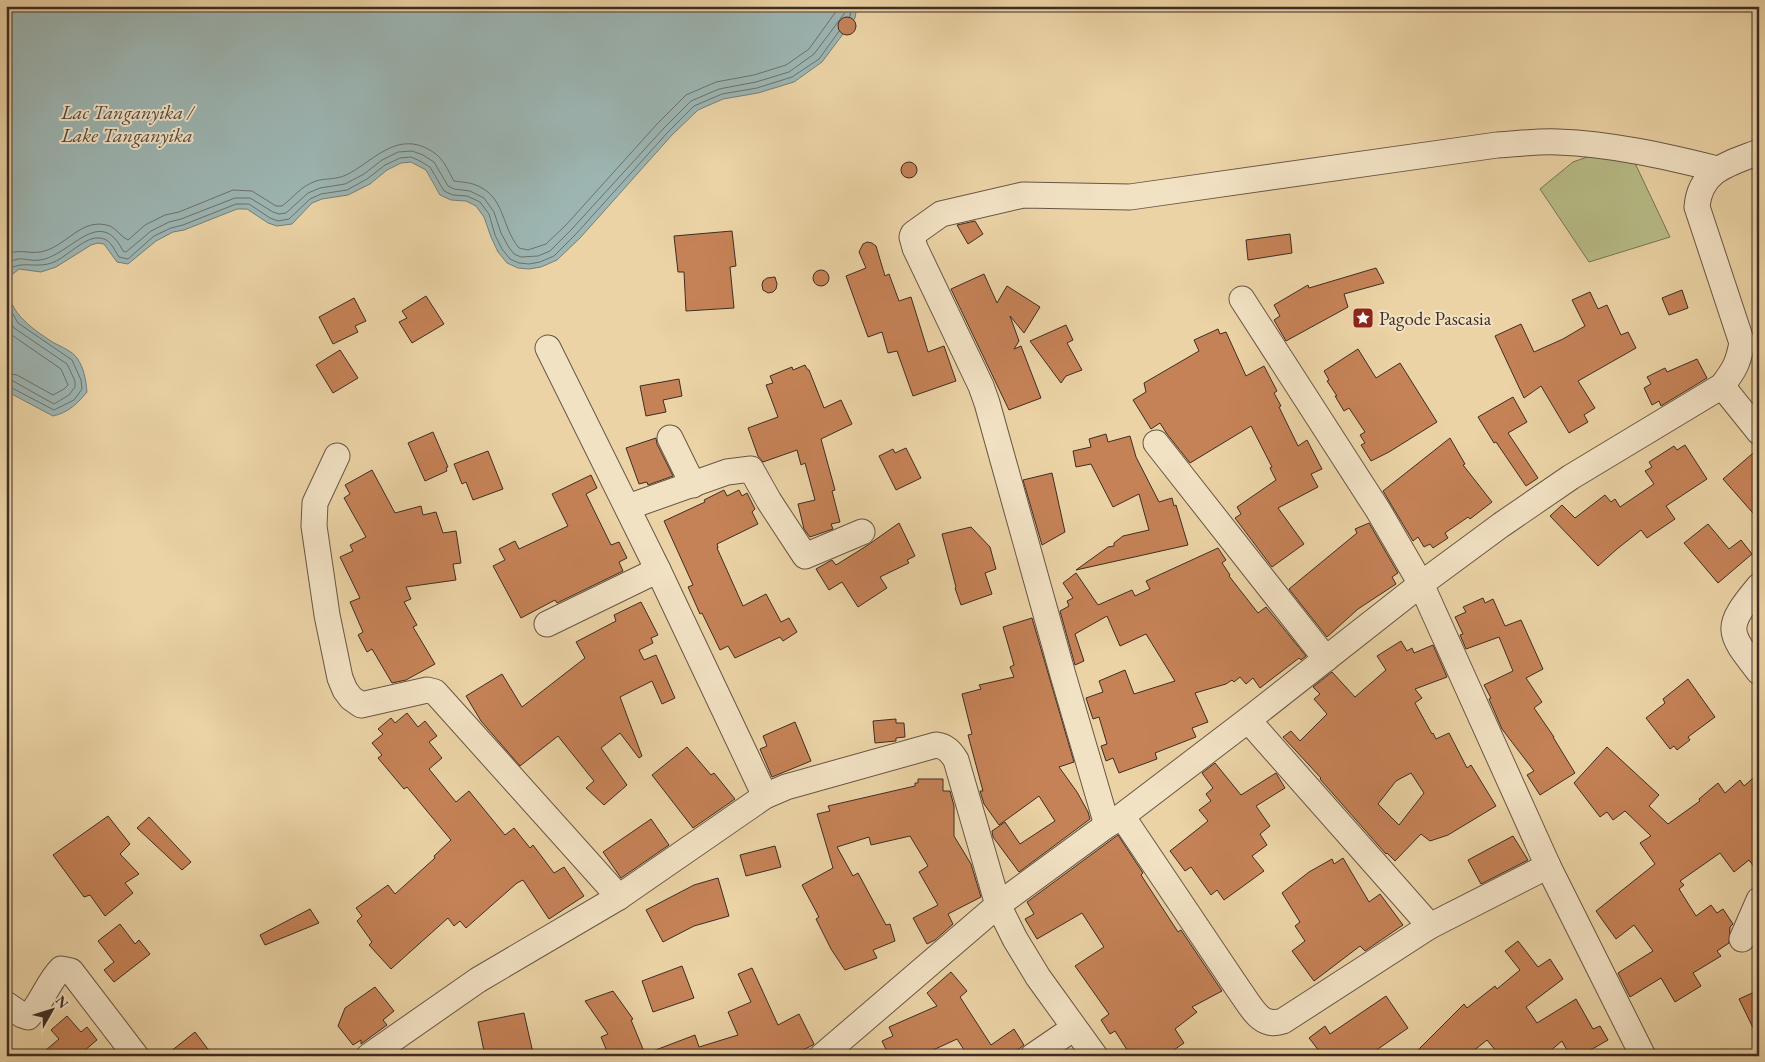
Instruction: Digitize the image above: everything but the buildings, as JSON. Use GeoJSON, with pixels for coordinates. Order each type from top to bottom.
{"type":"FeatureCollection","features":[{"type":"Feature","properties":{"kind":"street"},"geometry":{"type":"LineString","coordinates":[[1548,866],[1430,926],[1283,1021],[1271,1024],[1256,1014],[1115,820],[1063,675],[987,403],[977,377],[915,248],[912,234],[941,214],[1023,194],[1130,197],[1497,145],[1557,142],[1612,147],[1658,155],[1716,169]]}},
{"type":"Feature","properties":{"kind":"street"},"geometry":{"type":"LineString","coordinates":[[822,1056],[998,905],[1248,720],[1421,584],[1509,519],[1571,477],[1722,386],[1733,372],[1739,360],[1742,343],[1697,207],[1698,193],[1716,169],[1759,152]]}},
{"type":"Feature","properties":{"kind":"street"},"geometry":{"type":"LineString","coordinates":[[1242,299],[1378,510],[1421,584],[1548,866],[1644,1056]]}},
{"type":"Feature","properties":{"kind":"street"},"geometry":{"type":"LineString","coordinates":[[548,348],[628,507],[765,796]]}},
{"type":"Feature","properties":{"kind":"street"},"geometry":{"type":"LineString","coordinates":[[1722,386],[1759,432]]}},
{"type":"Feature","properties":{"kind":"street"},"geometry":{"type":"LineString","coordinates":[[670,438],[693,485]]}},
{"type":"Feature","properties":{"kind":"street"},"geometry":{"type":"LineString","coordinates":[[1156,443],[1326,659]]}},
{"type":"Feature","properties":{"kind":"street"},"geometry":{"type":"LineString","coordinates":[[337,456],[315,503],[314,526],[327,614],[340,678],[345,690],[351,698],[361,705],[427,690],[435,692],[619,897]]}},
{"type":"Feature","properties":{"kind":"street"},"geometry":{"type":"LineString","coordinates":[[628,507],[727,472],[750,469],[769,502],[805,556],[862,532]]}},
{"type":"Feature","properties":{"kind":"street"},"geometry":{"type":"LineString","coordinates":[[547,624],[658,570]]}},
{"type":"Feature","properties":{"kind":"street"},"geometry":{"type":"LineString","coordinates":[[1759,586],[1744,604],[1732,626],[1738,645],[1759,672]]}},
{"type":"Feature","properties":{"kind":"street"},"geometry":{"type":"LineString","coordinates":[[1248,720],[1430,926]]}},
{"type":"Feature","properties":{"kind":"street"},"geometry":{"type":"LineString","coordinates":[[369,1056],[478,980],[619,897],[765,796],[786,788],[932,745],[945,748],[951,752],[956,760],[998,905],[1015,939],[1038,977],[1095,1056]]}},
{"type":"Feature","properties":{"kind":"street"},"geometry":{"type":"LineString","coordinates":[[1742,939],[1759,900]]}},
{"type":"Feature","properties":{"kind":"street"},"geometry":{"type":"LineString","coordinates":[[6,1004],[22,1016],[28,1017],[35,1011],[53,976],[60,969],[71,971],[136,1056]]}},
{"type":"Feature","properties":{"kind":"street"},"geometry":{"type":"LineString","coordinates":[[1033,1056],[1074,1028]]}},
{"type":"Feature","properties":{"kind":"green space"},"geometry":{"type":"Polygon","coordinates":[[[1601,152],[1633,159],[1670,237],[1589,262],[1540,189],[1573,162],[1601,152]]]}},
{"type":"Feature","properties":{"kind":"water","name":"Lac Tanganyika / Lake Tanganyika"},"geometry":{"type":"Polygon","coordinates":[[[6,6],[857,6],[855,18],[822,62],[794,82],[758,93],[723,99],[698,110],[672,135],[580,238],[557,260],[541,267],[518,268],[507,263],[498,252],[484,217],[476,206],[466,201],[451,200],[440,195],[426,170],[411,162],[401,163],[387,170],[370,184],[348,195],[322,199],[312,203],[292,224],[277,226],[268,223],[247,209],[237,209],[184,230],[173,232],[156,241],[128,264],[117,262],[104,244],[98,243],[91,245],[56,267],[41,272],[19,269],[9,277],[8,288],[14,308],[36,331],[70,351],[79,362],[84,374],[87,392],[72,407],[63,413],[53,416],[6,391],[8,350],[6,337],[6,6]]]}},
{"type":"Feature","properties":{"kind":"place","name":"Pagode Pascasia"},"geometry":{"type":"Point","coordinates":[1363,318]}}]}
